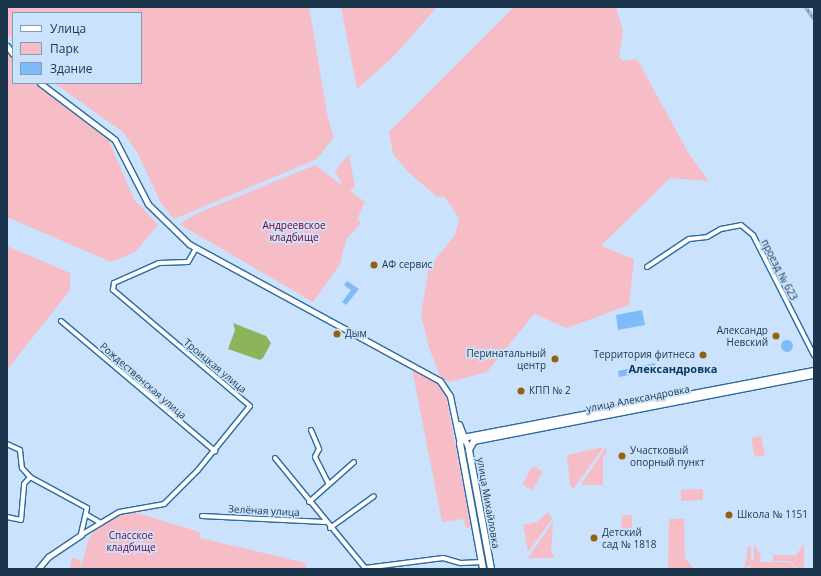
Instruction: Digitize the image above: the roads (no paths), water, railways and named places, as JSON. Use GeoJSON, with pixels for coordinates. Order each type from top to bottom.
{"type":"FeatureCollection","features":[{"type":"Feature","properties":{"kind":"main road","name":"улица Александровка"},"geometry":{"type":"LineString","coordinates":[[462,440],[781,376],[814,372]]}},
{"type":"Feature","properties":{"kind":"main road","name":"улица Александровка"},"geometry":{"type":"LineString","coordinates":[[477,436],[814,372]]}},
{"type":"Feature","properties":{"kind":"main road"},"geometry":{"type":"LineString","coordinates":[[469,450],[477,436]]}},
{"type":"Feature","properties":{"kind":"main road","name":"улица Михайловка"},"geometry":{"type":"LineString","coordinates":[[462,440],[483,569]]}},
{"type":"Feature","properties":{"kind":"main road","name":"улица Михайловка"},"geometry":{"type":"LineString","coordinates":[[469,450],[491,569]]}},
{"type":"Feature","properties":{"kind":"street"},"geometry":{"type":"LineString","coordinates":[[41,84],[115,140],[148,204],[181,238],[196,248],[435,378],[447,391],[462,440]]}},
{"type":"Feature","properties":{"kind":"street","name":"проезд № 623"},"geometry":{"type":"LineString","coordinates":[[647,267],[689,239],[707,237],[721,229],[741,225],[752,235],[814,355]]}},
{"type":"Feature","properties":{"kind":"street","name":"Троицкая улица"},"geometry":{"type":"LineString","coordinates":[[81,535],[125,510],[153,508],[164,504],[215,451],[250,406],[113,290],[114,284],[159,263],[188,262],[196,248]]}},
{"type":"Feature","properties":{"kind":"street","name":"Рождественская улица"},"geometry":{"type":"LineString","coordinates":[[61,321],[215,451]]}},
{"type":"Feature","properties":{"kind":"street"},"geometry":{"type":"LineString","coordinates":[[456,418],[461,428],[462,440]]}},
{"type":"Feature","properties":{"kind":"street"},"geometry":{"type":"LineString","coordinates":[[461,428],[477,436]]}},
{"type":"Feature","properties":{"kind":"street"},"geometry":{"type":"LineString","coordinates":[[311,430],[319,449],[315,457],[329,484]]}},
{"type":"Feature","properties":{"kind":"street","name":"улица Михайловка"},"geometry":{"type":"LineString","coordinates":[[462,440],[469,450]]}},
{"type":"Feature","properties":{"kind":"street"},"geometry":{"type":"LineString","coordinates":[[7,444],[20,450],[22,468],[30,477],[82,503],[87,508],[87,515],[81,535],[48,557],[38,569]]}},
{"type":"Feature","properties":{"kind":"street"},"geometry":{"type":"LineString","coordinates":[[275,458],[325,522],[365,568],[443,558],[462,563],[482,562]]}},
{"type":"Feature","properties":{"kind":"street"},"geometry":{"type":"LineString","coordinates":[[309,502],[354,462]]}},
{"type":"Feature","properties":{"kind":"street"},"geometry":{"type":"LineString","coordinates":[[7,517],[21,520],[24,484],[30,477]]}},
{"type":"Feature","properties":{"kind":"street"},"geometry":{"type":"LineString","coordinates":[[330,528],[374,496]]}},
{"type":"Feature","properties":{"kind":"street"},"geometry":{"type":"LineString","coordinates":[[87,515],[101,523]]}},
{"type":"Feature","properties":{"kind":"street","name":"Зелёная улица"},"geometry":{"type":"LineString","coordinates":[[202,516],[325,522]]}},
{"type":"Feature","properties":{"kind":"railway"},"geometry":{"type":"LineString","coordinates":[[806,7],[814,19]]}},
{"type":"Feature","properties":{"kind":"place","name":"АФ сервис"},"geometry":{"type":"Point","coordinates":[374,265]}},
{"type":"Feature","properties":{"kind":"place","name":"Дым"},"geometry":{"type":"Point","coordinates":[337,334]}},
{"type":"Feature","properties":{"kind":"place","name":"Александр Невский"},"geometry":{"type":"Point","coordinates":[776,336]}},
{"type":"Feature","properties":{"kind":"place","name":"Территория фитнеса"},"geometry":{"type":"Point","coordinates":[703,355]}},
{"type":"Feature","properties":{"kind":"place","name":"Перинатальный центр"},"geometry":{"type":"Point","coordinates":[555,359]}},
{"type":"Feature","properties":{"kind":"place","name":"КПП № 2"},"geometry":{"type":"Point","coordinates":[521,391]}},
{"type":"Feature","properties":{"kind":"place","name":"Участковый опорный пункт"},"geometry":{"type":"Point","coordinates":[622,456]}},
{"type":"Feature","properties":{"kind":"place","name":"Школа № 1151"},"geometry":{"type":"Point","coordinates":[729,515]}},
{"type":"Feature","properties":{"kind":"place","name":"Детский сад № 1818"},"geometry":{"type":"Point","coordinates":[594,538]}},
{"type":"Feature","properties":{"kind":"district","name":"Александровка"},"geometry":{"type":"Point","coordinates":[673,369]}},
{"type":"Feature","properties":{"kind":"park label","name":"Андреевское кладбище"},"geometry":{"type":"Point","coordinates":[294,230]}},
{"type":"Feature","properties":{"kind":"park label","name":"Спасское кладбище"},"geometry":{"type":"Point","coordinates":[131,540]}}]}
